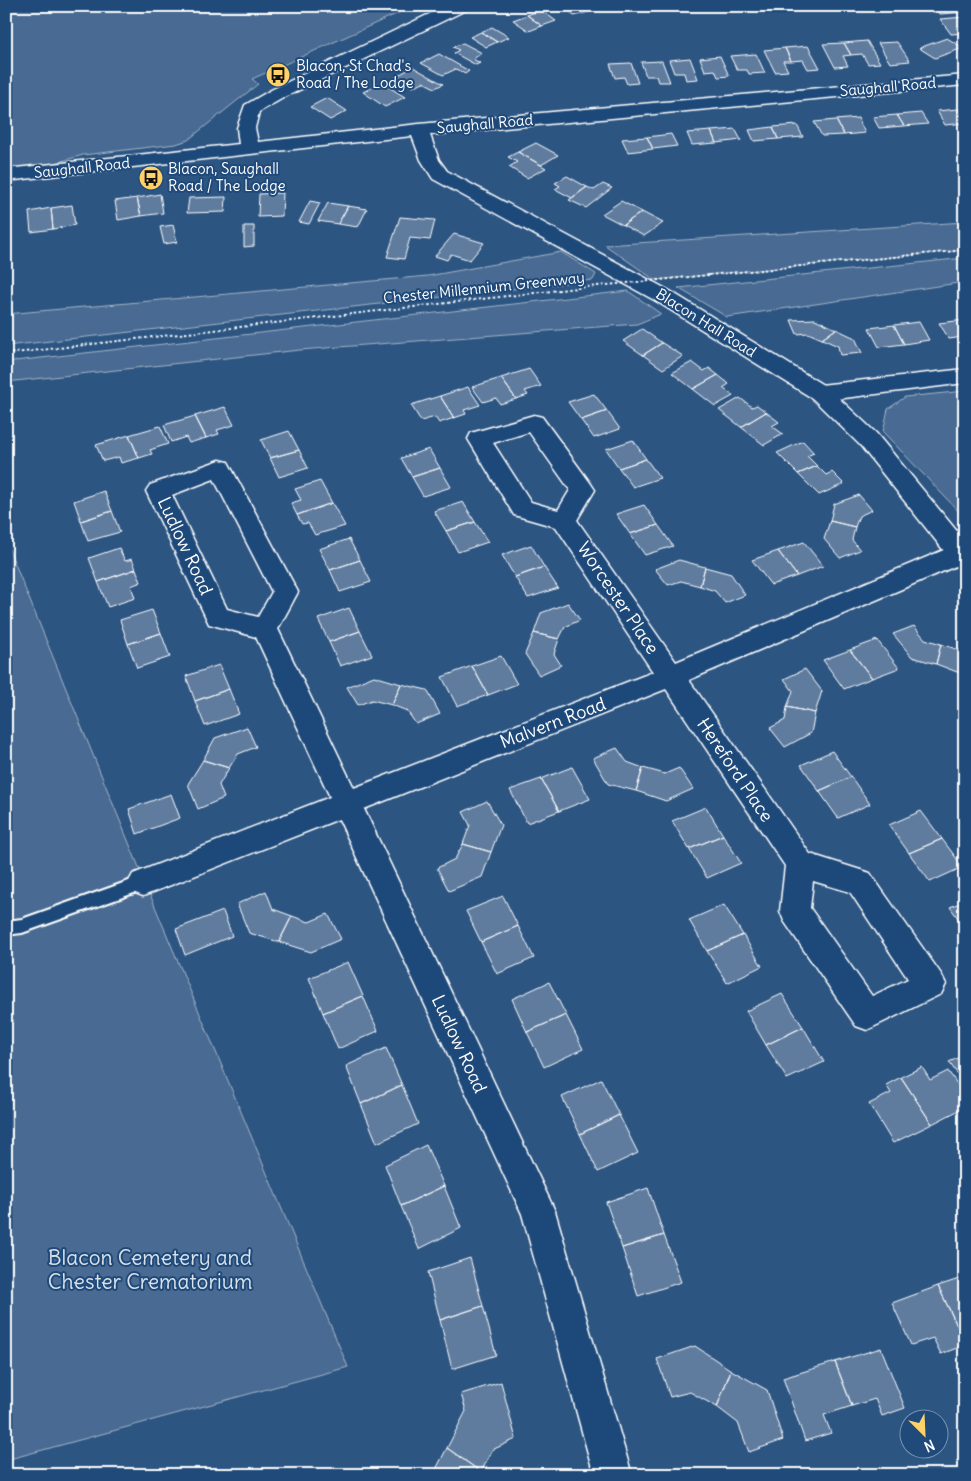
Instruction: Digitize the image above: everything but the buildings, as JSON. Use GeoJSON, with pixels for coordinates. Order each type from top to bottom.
{"type":"FeatureCollection","features":[{"type":"Feature","properties":{"kind":"street"},"geometry":{"type":"LineString","coordinates":[[248,149],[249,141],[246,128],[250,110],[298,84],[460,6]]}},
{"type":"Feature","properties":{"kind":"street","name":"Saughall Road"},"geometry":{"type":"LineString","coordinates":[[6,175],[419,130],[965,80]]}},
{"type":"Feature","properties":{"kind":"street","name":"Blacon Hall Road"},"geometry":{"type":"LineString","coordinates":[[419,130],[430,160],[440,175],[663,296],[820,394],[868,439],[963,557]]}},
{"type":"Feature","properties":{"kind":"street"},"geometry":{"type":"LineString","coordinates":[[820,394],[965,376]]}},
{"type":"Feature","properties":{"kind":"street","name":"Ludlow Road"},"geometry":{"type":"LineString","coordinates":[[220,468],[285,592],[265,629],[218,617],[158,491],[220,468]]}},
{"type":"Feature","properties":{"kind":"street","name":"Worcester Place"},"geometry":{"type":"LineString","coordinates":[[564,520],[671,676]]}},
{"type":"Feature","properties":{"kind":"street","name":"Malvern Road"},"geometry":{"type":"LineString","coordinates":[[143,883],[671,676],[963,557]]}},
{"type":"Feature","properties":{"kind":"street","name":"Ludlow Road"},"geometry":{"type":"LineString","coordinates":[[265,629],[538,1211],[614,1475]]}},
{"type":"Feature","properties":{"kind":"street","name":"Hereford Place"},"geometry":{"type":"LineString","coordinates":[[671,676],[800,864]]}},
{"type":"Feature","properties":{"kind":"street"},"geometry":{"type":"LineString","coordinates":[[800,864],[860,882],[930,984],[867,1015],[795,911],[800,864]]}},
{"type":"Feature","properties":{"kind":"lane"},"geometry":{"type":"LineString","coordinates":[[6,928],[22,926],[143,883]]}},
{"type":"Feature","properties":{"kind":"path","name":"Chester Millennium Greenway"},"geometry":{"type":"LineString","coordinates":[[6,354],[577,288],[965,250]]}},
{"type":"Feature","properties":{"kind":"green space"},"geometry":{"type":"Polygon","coordinates":[[[6,6],[414,6],[252,79],[258,84],[188,140],[176,144],[83,155],[55,163],[6,170],[6,6]]]}},
{"type":"Feature","properties":{"kind":"green space"},"geometry":{"type":"Polygon","coordinates":[[[965,222],[965,250],[655,280],[605,245],[965,222]]]}},
{"type":"Feature","properties":{"kind":"green space"},"geometry":{"type":"Polygon","coordinates":[[[561,252],[596,274],[593,280],[6,346],[6,314],[428,276],[561,252]]]}},
{"type":"Feature","properties":{"kind":"green space"},"geometry":{"type":"Polygon","coordinates":[[[965,258],[965,282],[727,317],[678,288],[965,258]]]}},
{"type":"Feature","properties":{"kind":"green space"},"geometry":{"type":"Polygon","coordinates":[[[628,291],[661,314],[637,324],[300,350],[6,382],[6,362],[628,291]]]}},
{"type":"Feature","properties":{"kind":"green space"},"geometry":{"type":"Polygon","coordinates":[[[965,391],[965,518],[883,432],[888,409],[905,397],[965,391]]]}},
{"type":"Feature","properties":{"kind":"green space","name":"Blacon Cemetery and Chester Crematorium"},"geometry":{"type":"Polygon","coordinates":[[[6,542],[156,909],[348,1367],[6,1460],[6,542]]]}},
{"type":"Feature","properties":{"kind":"place","name":"Blacon, St Chad's Road / The Lodge"},"geometry":{"type":"Point","coordinates":[278,75]}},
{"type":"Feature","properties":{"kind":"place","name":"Blacon, Saughall Road / The Lodge"},"geometry":{"type":"Point","coordinates":[151,178]}}]}
